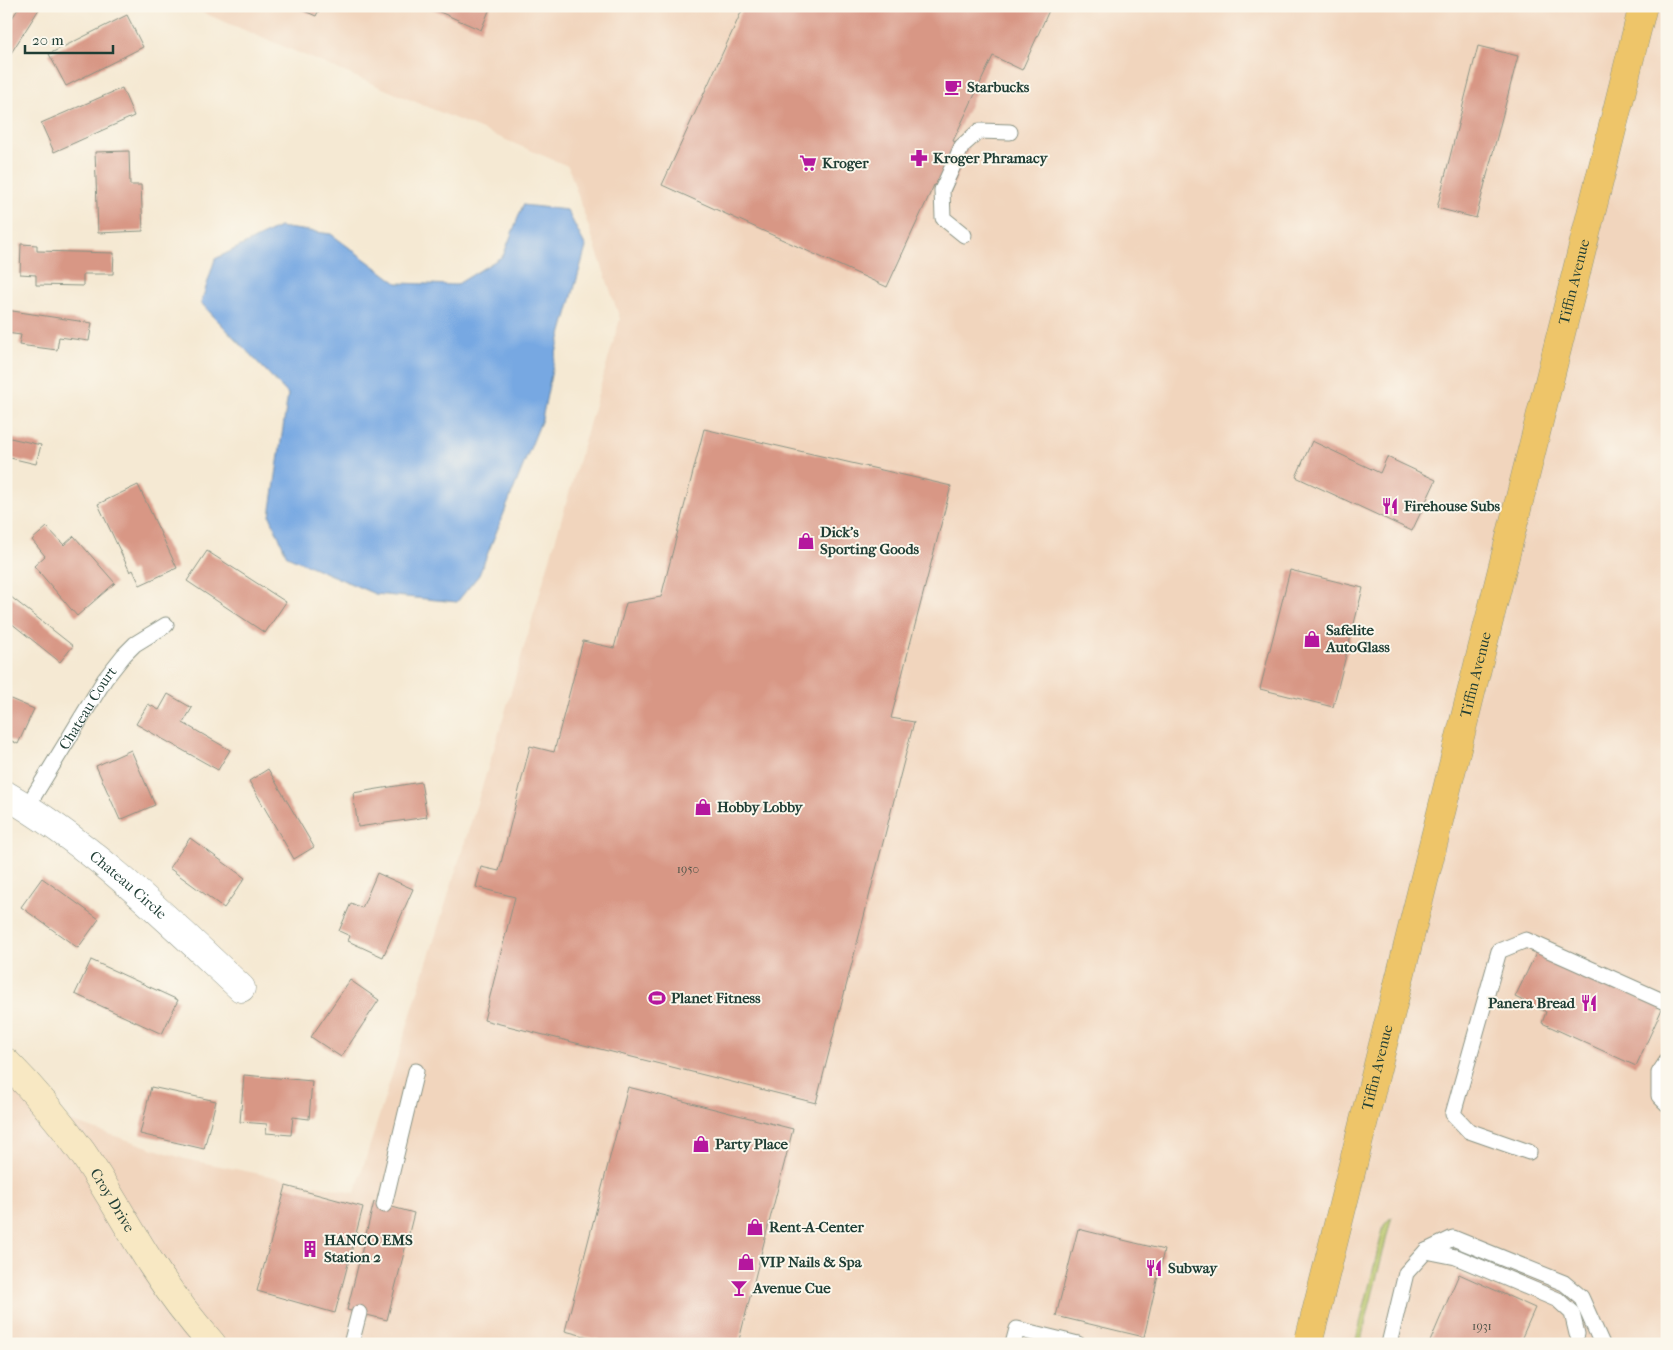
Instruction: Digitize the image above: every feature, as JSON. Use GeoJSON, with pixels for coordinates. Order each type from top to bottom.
{"type":"FeatureCollection","features":[{"type":"Feature","properties":{"kind":"highway","name":"Tiffin Avenue"},"geometry":{"type":"LineString","coordinates":[[1308,1344],[1643,6]]}},
{"type":"Feature","properties":{"kind":"street","name":"Chateau Circle"},"geometry":{"type":"LineString","coordinates":[[17,801],[46,819],[98,858],[241,988]]}},
{"type":"Feature","properties":{"kind":"street","name":"Croy Drive"},"geometry":{"type":"LineString","coordinates":[[6,1062],[39,1097],[78,1146],[152,1266],[190,1319],[212,1344]]}},
{"type":"Feature","properties":{"kind":"lane"},"geometry":{"type":"LineString","coordinates":[[964,235],[943,218],[942,190],[962,146],[978,131],[1010,132]]}},
{"type":"Feature","properties":{"kind":"lane","name":"Chateau Court"},"geometry":{"type":"LineString","coordinates":[[17,801],[124,655],[135,644],[166,625]]}},
{"type":"Feature","properties":{"kind":"lane"},"geometry":{"type":"LineString","coordinates":[[1529,1152],[1469,1131],[1453,1114],[1499,951],[1526,940],[1667,1003]]}},
{"type":"Feature","properties":{"kind":"lane"},"geometry":{"type":"LineString","coordinates":[[1667,1061],[1659,1073],[1659,1096],[1667,1104]]}},
{"type":"Feature","properties":{"kind":"lane"},"geometry":{"type":"LineString","coordinates":[[384,1205],[416,1071]]}},
{"type":"Feature","properties":{"kind":"lane"},"geometry":{"type":"LineString","coordinates":[[1389,1344],[1406,1273],[1426,1251],[1453,1238],[1564,1283],[1581,1297],[1602,1344]]}},
{"type":"Feature","properties":{"kind":"lane"},"geometry":{"type":"LineString","coordinates":[[1426,1251],[1456,1257],[1558,1300],[1572,1313],[1577,1334]]}},
{"type":"Feature","properties":{"kind":"lane"},"geometry":{"type":"LineString","coordinates":[[351,1344],[359,1313]]}},
{"type":"Feature","properties":{"kind":"lane"},"geometry":{"type":"LineString","coordinates":[[1013,1344],[1017,1329],[1078,1344]]}},
{"type":"Feature","properties":{"kind":"shaded area"},"geometry":{"type":"Polygon","coordinates":[[[187,6],[1667,6],[1667,1344],[6,1344],[6,1063],[57,1117],[185,1159],[355,1193],[498,736],[620,319],[568,166],[187,6]]]}},
{"type":"Feature","properties":{"kind":"green space"},"geometry":{"type":"Polygon","coordinates":[[[1392,1216],[1360,1344],[1355,1344],[1384,1225],[1392,1216]]]}},
{"type":"Feature","properties":{"kind":"water"},"geometry":{"type":"Polygon","coordinates":[[[523,205],[567,210],[586,247],[554,360],[542,419],[479,575],[457,602],[375,594],[287,556],[270,516],[288,394],[201,303],[215,259],[279,227],[331,234],[397,283],[456,285],[503,256],[523,205]]]}},
{"type":"Feature","properties":{"kind":"building"},"geometry":{"type":"Polygon","coordinates":[[[20,6],[41,6],[6,61],[6,14],[12,18],[20,6]]]}},
{"type":"Feature","properties":{"kind":"building"},"geometry":{"type":"Polygon","coordinates":[[[293,6],[321,6],[316,16],[293,6]]]}},
{"type":"Feature","properties":{"kind":"building"},"geometry":{"type":"Polygon","coordinates":[[[426,6],[491,6],[481,30],[426,6]]]}},
{"type":"Feature","properties":{"kind":"building","name":"Kroger"},"geometry":{"type":"Polygon","coordinates":[[[744,6],[1051,6],[1022,70],[993,56],[953,141],[969,148],[950,192],[934,185],[887,287],[662,185],[744,6]]]}},
{"type":"Feature","properties":{"kind":"building"},"geometry":{"type":"Polygon","coordinates":[[[127,15],[143,47],[66,86],[49,54],[127,15]]]}},
{"type":"Feature","properties":{"kind":"building"},"geometry":{"type":"Polygon","coordinates":[[[1478,46],[1518,56],[1476,218],[1437,208],[1478,46]]]}},
{"type":"Feature","properties":{"kind":"building"},"geometry":{"type":"Polygon","coordinates":[[[122,88],[134,116],[54,152],[41,123],[122,88]]]}},
{"type":"Feature","properties":{"kind":"building"},"geometry":{"type":"Polygon","coordinates":[[[129,151],[130,185],[141,185],[143,231],[98,233],[95,152],[129,151]]]}},
{"type":"Feature","properties":{"kind":"building"},"geometry":{"type":"Polygon","coordinates":[[[21,244],[37,245],[37,251],[114,253],[113,274],[83,274],[83,286],[36,285],[36,275],[20,274],[21,244]]]}},
{"type":"Feature","properties":{"kind":"building"},"geometry":{"type":"Polygon","coordinates":[[[6,310],[92,323],[89,341],[59,337],[57,350],[19,345],[21,335],[6,333],[6,310]]]}},
{"type":"Feature","properties":{"kind":"building"},"geometry":{"type":"Polygon","coordinates":[[[704,429],[951,486],[891,718],[914,722],[816,1103],[484,1020],[515,897],[476,887],[481,867],[499,871],[530,746],[554,752],[583,641],[614,648],[626,603],[661,597],[704,429]]]}},
{"type":"Feature","properties":{"kind":"building"},"geometry":{"type":"Polygon","coordinates":[[[6,437],[41,445],[36,464],[6,457],[6,437]]]}},
{"type":"Feature","properties":{"kind":"building","name":"Firehouse Subs"},"geometry":{"type":"Polygon","coordinates":[[[1312,441],[1380,473],[1387,457],[1436,480],[1412,531],[1296,477],[1312,441]]]}},
{"type":"Feature","properties":{"kind":"building"},"geometry":{"type":"Polygon","coordinates":[[[138,485],[177,568],[140,585],[133,570],[130,572],[98,504],[138,485]]]}},
{"type":"Feature","properties":{"kind":"building"},"geometry":{"type":"Polygon","coordinates":[[[47,527],[64,545],[74,536],[115,583],[77,616],[34,566],[45,556],[32,540],[47,527]]]}},
{"type":"Feature","properties":{"kind":"building"},"geometry":{"type":"Polygon","coordinates":[[[207,551],[286,602],[265,633],[187,581],[207,551]]]}},
{"type":"Feature","properties":{"kind":"building","name":"Safelite AutoGlass"},"geometry":{"type":"Polygon","coordinates":[[[1290,570],[1363,588],[1333,707],[1260,689],[1290,570]]]}},
{"type":"Feature","properties":{"kind":"building"},"geometry":{"type":"Polygon","coordinates":[[[6,593],[73,646],[60,662],[6,619],[6,593]]]}},
{"type":"Feature","properties":{"kind":"building"},"geometry":{"type":"Polygon","coordinates":[[[168,694],[192,708],[183,723],[230,750],[218,770],[136,724],[148,704],[159,710],[168,694]]]}},
{"type":"Feature","properties":{"kind":"building"},"geometry":{"type":"Polygon","coordinates":[[[6,697],[34,709],[18,744],[6,738],[6,697]]]}},
{"type":"Feature","properties":{"kind":"building"},"geometry":{"type":"Polygon","coordinates":[[[131,750],[155,805],[120,820],[96,766],[131,750]]]}},
{"type":"Feature","properties":{"kind":"building"},"geometry":{"type":"Polygon","coordinates":[[[268,769],[314,847],[294,859],[249,781],[268,769]]]}},
{"type":"Feature","properties":{"kind":"building"},"geometry":{"type":"Polygon","coordinates":[[[421,782],[427,817],[358,827],[353,793],[421,782]]]}},
{"type":"Feature","properties":{"kind":"building"},"geometry":{"type":"Polygon","coordinates":[[[190,838],[245,878],[224,908],[169,868],[190,838]]]}},
{"type":"Feature","properties":{"kind":"building"},"geometry":{"type":"Polygon","coordinates":[[[377,873],[413,889],[383,957],[348,941],[350,936],[339,931],[351,903],[362,908],[377,873]]]}},
{"type":"Feature","properties":{"kind":"building"},"geometry":{"type":"Polygon","coordinates":[[[42,878],[99,919],[78,948],[21,907],[42,878]]]}},
{"type":"Feature","properties":{"kind":"building","name":"Panera Bread"},"geometry":{"type":"Polygon","coordinates":[[[1537,951],[1662,1009],[1636,1066],[1542,1023],[1546,1012],[1515,997],[1537,951]]]}},
{"type":"Feature","properties":{"kind":"building"},"geometry":{"type":"Polygon","coordinates":[[[91,960],[178,1000],[162,1034],[75,994],[91,960]]]}},
{"type":"Feature","properties":{"kind":"building"},"geometry":{"type":"Polygon","coordinates":[[[350,980],[379,1000],[341,1057],[311,1037],[350,980]]]}},
{"type":"Feature","properties":{"kind":"building"},"geometry":{"type":"Polygon","coordinates":[[[244,1075],[312,1081],[309,1119],[293,1117],[291,1135],[266,1133],[267,1124],[240,1122],[244,1075]]]}},
{"type":"Feature","properties":{"kind":"building"},"geometry":{"type":"Polygon","coordinates":[[[151,1087],[216,1101],[204,1149],[140,1134],[151,1087]]]}},
{"type":"Feature","properties":{"kind":"building"},"geometry":{"type":"Polygon","coordinates":[[[628,1087],[793,1129],[738,1344],[599,1344],[600,1340],[565,1331],[628,1087]]]}},
{"type":"Feature","properties":{"kind":"building","name":"HANCO EMS Station 2"},"geometry":{"type":"Polygon","coordinates":[[[286,1186],[363,1207],[335,1313],[257,1291],[286,1186]]]}},
{"type":"Feature","properties":{"kind":"building"},"geometry":{"type":"Polygon","coordinates":[[[374,1202],[414,1213],[387,1320],[347,1310],[374,1202]]]}},
{"type":"Feature","properties":{"kind":"building"},"geometry":{"type":"Polygon","coordinates":[[[1078,1229],[1164,1250],[1144,1337],[1056,1316],[1078,1229]]]}},
{"type":"Feature","properties":{"kind":"building"},"geometry":{"type":"Polygon","coordinates":[[[1459,1274],[1535,1308],[1519,1344],[1429,1344],[1459,1274]]]}},
{"type":"Feature","properties":{"kind":"place","name":"Starbucks"},"geometry":{"type":"Point","coordinates":[953,87]}},
{"type":"Feature","properties":{"kind":"place","name":"Kroger Phramacy"},"geometry":{"type":"Point","coordinates":[919,158]}},
{"type":"Feature","properties":{"kind":"place","name":"Kroger"},"geometry":{"type":"Point","coordinates":[808,163]}},
{"type":"Feature","properties":{"kind":"place","name":"Firehouse Subs"},"geometry":{"type":"Point","coordinates":[1390,506]}},
{"type":"Feature","properties":{"kind":"place","name":"Dick's Sporting Goods"},"geometry":{"type":"Point","coordinates":[806,541]}},
{"type":"Feature","properties":{"kind":"place","name":"Safelite AutoGlass"},"geometry":{"type":"Point","coordinates":[1312,639]}},
{"type":"Feature","properties":{"kind":"place","name":"Hobby Lobby"},"geometry":{"type":"Point","coordinates":[703,807]}},
{"type":"Feature","properties":{"kind":"place","name":"Planet Fitness"},"geometry":{"type":"Point","coordinates":[657,998]}},
{"type":"Feature","properties":{"kind":"place","name":"Panera Bread"},"geometry":{"type":"Point","coordinates":[1589,1003]}},
{"type":"Feature","properties":{"kind":"place","name":"Party Place"},"geometry":{"type":"Point","coordinates":[701,1144]}},
{"type":"Feature","properties":{"kind":"place","name":"Rent-A-Center"},"geometry":{"type":"Point","coordinates":[755,1227]}},
{"type":"Feature","properties":{"kind":"place","name":"HANCO EMS Station 2"},"geometry":{"type":"Point","coordinates":[310,1249]}},
{"type":"Feature","properties":{"kind":"place","name":"VIP Nails & Spa"},"geometry":{"type":"Point","coordinates":[746,1262]}},
{"type":"Feature","properties":{"kind":"place","name":"Subway"},"geometry":{"type":"Point","coordinates":[1154,1268]}},
{"type":"Feature","properties":{"kind":"place","name":"Avenue Cue"},"geometry":{"type":"Point","coordinates":[739,1288]}}]}
